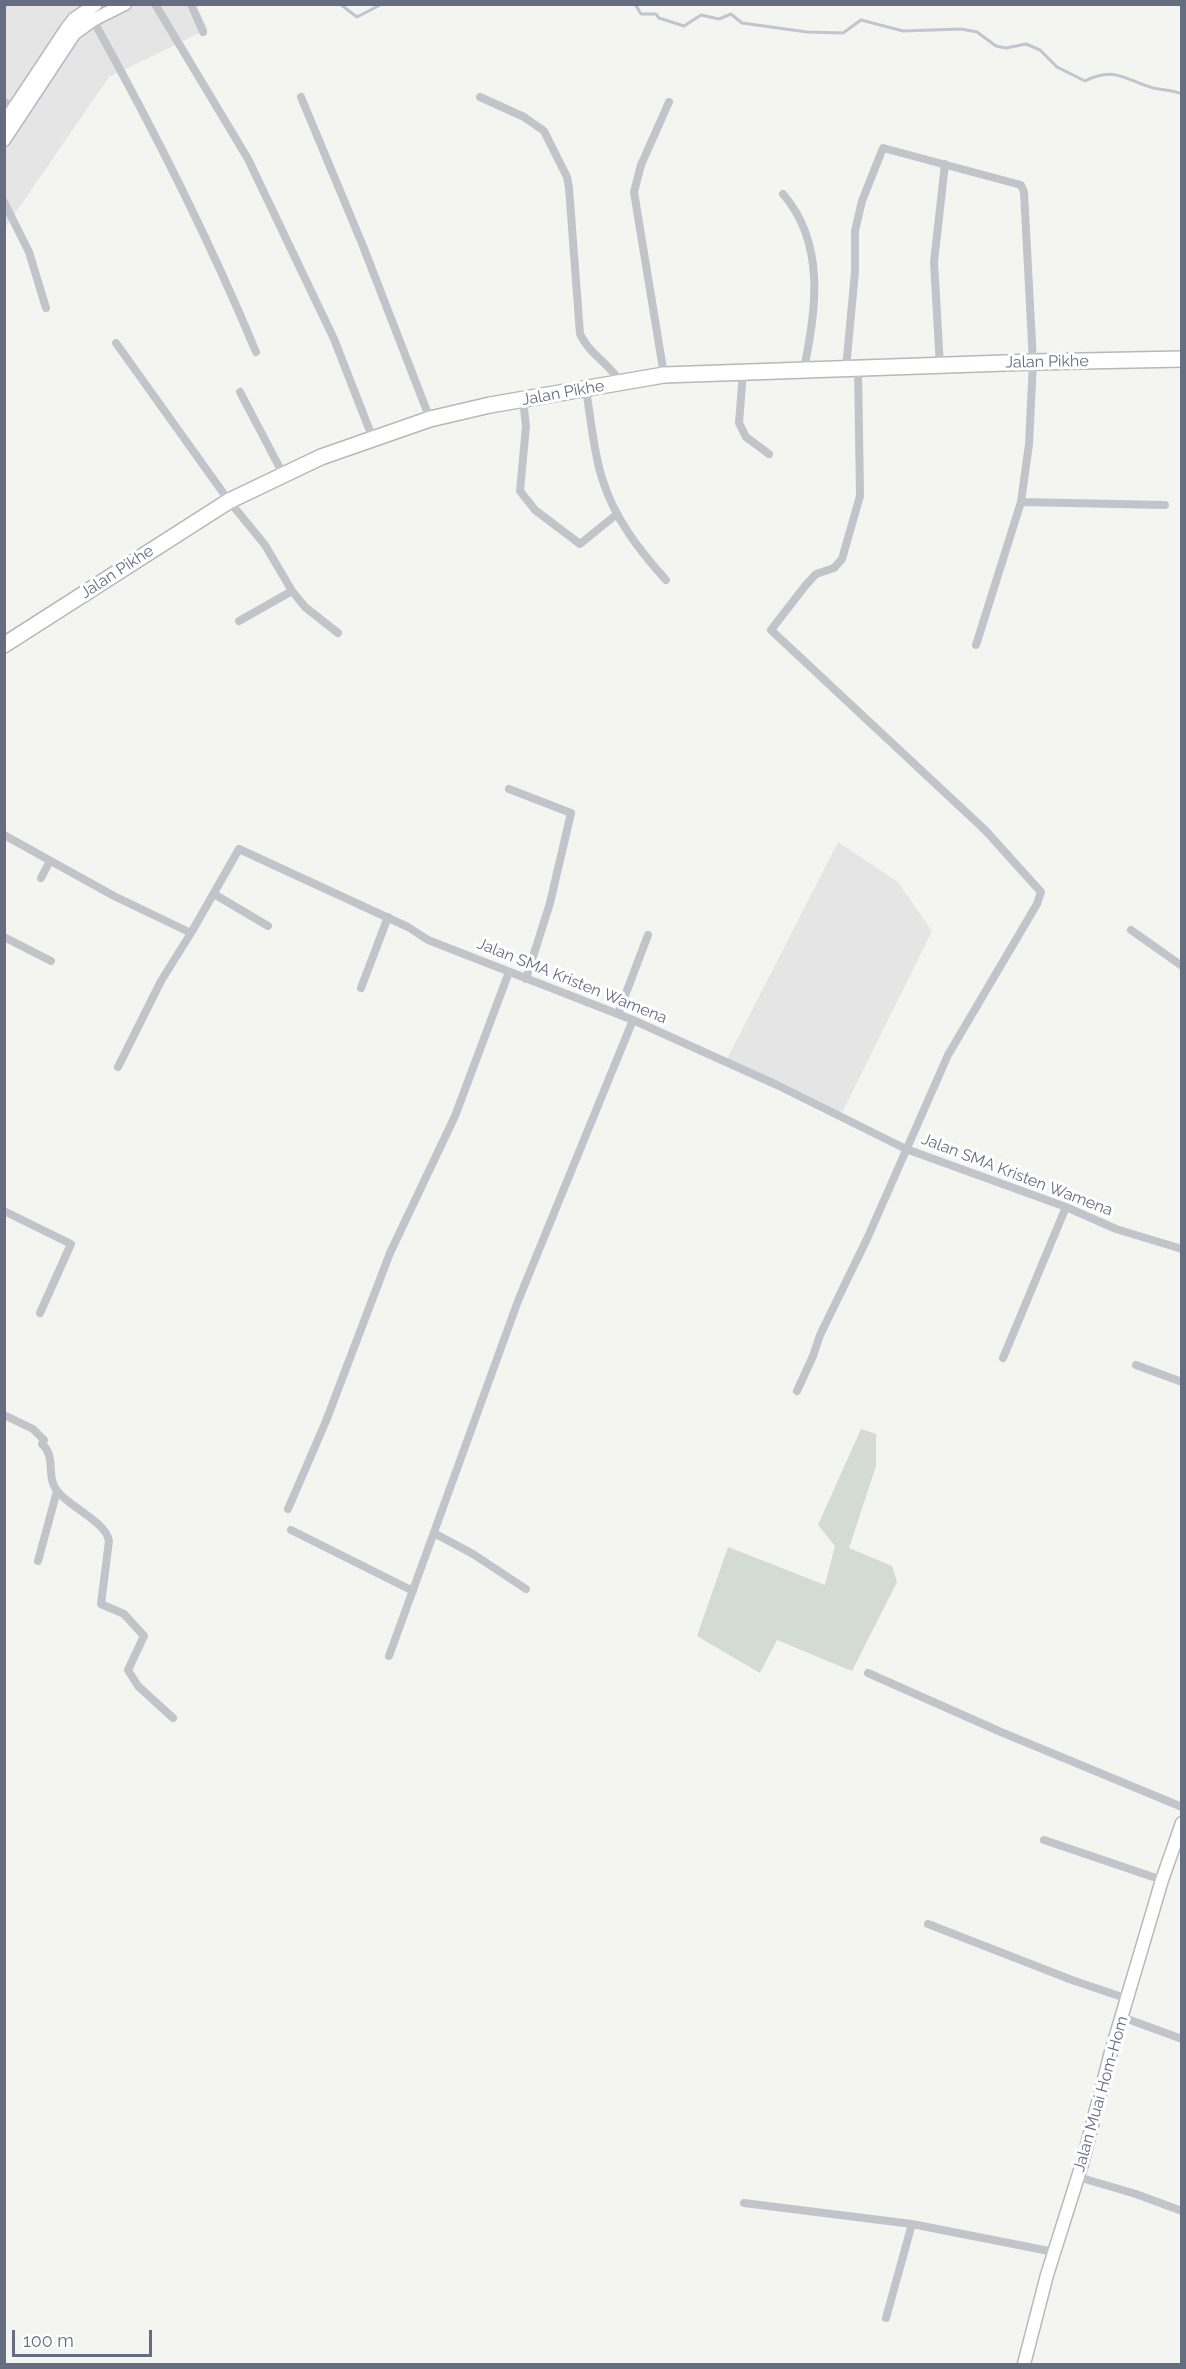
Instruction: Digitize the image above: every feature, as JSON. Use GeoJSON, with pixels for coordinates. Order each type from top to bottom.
{"type":"FeatureCollection","features":[{"type":"Feature","properties":{"kind":"highway","name":"Jalan Pikhe"},"geometry":{"type":"LineString","coordinates":[[6,640],[229,501],[321,457],[430,419],[664,375],[1182,359]]}},
{"type":"Feature","properties":{"kind":"street"},"geometry":{"type":"LineString","coordinates":[[4,123],[10,105],[70,24],[96,4]]}},
{"type":"Feature","properties":{"kind":"street"},"geometry":{"type":"LineString","coordinates":[[4,140],[74,34],[93,20],[125,4]]}},
{"type":"Feature","properties":{"kind":"street"},"geometry":{"type":"LineString","coordinates":[[155,4],[248,159],[334,339],[373,439]]}},
{"type":"Feature","properties":{"kind":"street"},"geometry":{"type":"LineString","coordinates":[[191,4],[203,32]]}},
{"type":"Feature","properties":{"kind":"street"},"geometry":{"type":"LineString","coordinates":[[93,20],[132,90],[186,198],[256,352]]}},
{"type":"Feature","properties":{"kind":"street"},"geometry":{"type":"LineString","coordinates":[[301,97],[363,246],[430,419]]}},
{"type":"Feature","properties":{"kind":"street"},"geometry":{"type":"LineString","coordinates":[[480,97],[524,117],[544,131],[567,177],[580,334],[585,345],[608,364],[621,383]]}},
{"type":"Feature","properties":{"kind":"street"},"geometry":{"type":"LineString","coordinates":[[664,375],[634,192],[641,165],[669,102]]}},
{"type":"Feature","properties":{"kind":"street"},"geometry":{"type":"LineString","coordinates":[[797,1391],[820,1335],[867,1239],[948,1055],[1037,904],[1041,892],[985,830],[771,630],[816,574],[834,568],[842,559],[860,496],[852,368],[855,231],[862,201],[883,148],[1021,185],[1023,188],[1033,362],[1029,444],[1022,502],[976,645]]}},
{"type":"Feature","properties":{"kind":"street"},"geometry":{"type":"LineString","coordinates":[[940,366],[934,262],[945,164]]}},
{"type":"Feature","properties":{"kind":"street"},"geometry":{"type":"LineString","coordinates":[[783,194],[796,209],[803,224],[816,287],[814,320],[804,369]]}},
{"type":"Feature","properties":{"kind":"street"},"geometry":{"type":"LineString","coordinates":[[4,202],[29,252],[46,308]]}},
{"type":"Feature","properties":{"kind":"street"},"geometry":{"type":"LineString","coordinates":[[116,343],[229,501],[265,545],[292,591],[305,607],[338,633]]}},
{"type":"Feature","properties":{"kind":"street"},"geometry":{"type":"LineString","coordinates":[[743,372],[739,423],[746,436],[769,454]]}},
{"type":"Feature","properties":{"kind":"street"},"geometry":{"type":"LineString","coordinates":[[586,390],[602,477],[617,514],[638,549],[666,580]]}},
{"type":"Feature","properties":{"kind":"street"},"geometry":{"type":"LineString","coordinates":[[240,392],[283,474]]}},
{"type":"Feature","properties":{"kind":"street"},"geometry":{"type":"LineString","coordinates":[[523,400],[526,426],[520,491],[535,510],[580,544],[617,514]]}},
{"type":"Feature","properties":{"kind":"street"},"geometry":{"type":"LineString","coordinates":[[1022,502],[1165,505]]}},
{"type":"Feature","properties":{"kind":"street"},"geometry":{"type":"LineString","coordinates":[[239,621],[292,591]]}},
{"type":"Feature","properties":{"kind":"street"},"geometry":{"type":"LineString","coordinates":[[509,789],[571,813],[550,903],[526,979]]}},
{"type":"Feature","properties":{"kind":"street"},"geometry":{"type":"LineString","coordinates":[[4,836],[114,896],[191,933]]}},
{"type":"Feature","properties":{"kind":"street","name":"Jalan SMA Kristen Wamena"},"geometry":{"type":"LineString","coordinates":[[118,1067],[160,981],[191,933],[239,849],[388,916],[428,940],[633,1020],[777,1084],[906,1149],[1066,1207],[1116,1230],[1182,1249]]}},
{"type":"Feature","properties":{"kind":"street"},"geometry":{"type":"LineString","coordinates":[[41,878],[50,861]]}},
{"type":"Feature","properties":{"kind":"street"},"geometry":{"type":"LineString","coordinates":[[214,894],[268,926]]}},
{"type":"Feature","properties":{"kind":"street"},"geometry":{"type":"LineString","coordinates":[[361,988],[388,916]]}},
{"type":"Feature","properties":{"kind":"street"},"geometry":{"type":"LineString","coordinates":[[1131,930],[1182,966]]}},
{"type":"Feature","properties":{"kind":"street"},"geometry":{"type":"LineString","coordinates":[[618,1014],[648,935]]}},
{"type":"Feature","properties":{"kind":"street"},"geometry":{"type":"LineString","coordinates":[[4,937],[51,961]]}},
{"type":"Feature","properties":{"kind":"street"},"geometry":{"type":"LineString","coordinates":[[288,1509],[326,1421],[390,1253],[455,1116],[509,972]]}},
{"type":"Feature","properties":{"kind":"street"},"geometry":{"type":"LineString","coordinates":[[389,1656],[518,1301],[633,1020]]}},
{"type":"Feature","properties":{"kind":"street"},"geometry":{"type":"LineString","coordinates":[[1003,1358],[1066,1207]]}},
{"type":"Feature","properties":{"kind":"street"},"geometry":{"type":"LineString","coordinates":[[4,1211],[70,1244],[40,1313]]}},
{"type":"Feature","properties":{"kind":"street"},"geometry":{"type":"LineString","coordinates":[[1136,1365],[1182,1382]]}},
{"type":"Feature","properties":{"kind":"street"},"geometry":{"type":"LineString","coordinates":[[4,1414],[33,1429],[44,1440],[42,1444],[50,1454],[51,1476],[57,1491],[100,1525],[108,1535],[100,1604],[124,1614],[144,1636],[128,1670],[138,1686],[173,1718]]}},
{"type":"Feature","properties":{"kind":"street"},"geometry":{"type":"LineString","coordinates":[[38,1561],[57,1491]]}},
{"type":"Feature","properties":{"kind":"street"},"geometry":{"type":"LineString","coordinates":[[291,1530],[413,1590]]}},
{"type":"Feature","properties":{"kind":"street"},"geometry":{"type":"LineString","coordinates":[[434,1533],[474,1554],[526,1589]]}},
{"type":"Feature","properties":{"kind":"street"},"geometry":{"type":"LineString","coordinates":[[868,1673],[1001,1732],[1182,1807]]}},
{"type":"Feature","properties":{"kind":"street","name":"Jalan Muai Hom-Hom"},"geometry":{"type":"LineString","coordinates":[[1024,2364],[1111,2052],[1162,1880],[1182,1823]]}},
{"type":"Feature","properties":{"kind":"street"},"geometry":{"type":"LineString","coordinates":[[1044,1840],[1162,1880]]}},
{"type":"Feature","properties":{"kind":"street"},"geometry":{"type":"LineString","coordinates":[[928,1924],[1072,1980],[1128,1999]]}},
{"type":"Feature","properties":{"kind":"street"},"geometry":{"type":"LineString","coordinates":[[1122,2018],[1182,2038]]}},
{"type":"Feature","properties":{"kind":"street"},"geometry":{"type":"LineString","coordinates":[[1078,2177],[1136,2194],[1182,2211]]}},
{"type":"Feature","properties":{"kind":"street"},"geometry":{"type":"LineString","coordinates":[[744,2203],[912,2224],[1054,2252]]}},
{"type":"Feature","properties":{"kind":"street"},"geometry":{"type":"LineString","coordinates":[[886,2318],[912,2224]]}},
{"type":"Feature","properties":{"kind":"shaded area"},"geometry":{"type":"Polygon","coordinates":[[[5,5],[196,5],[208,29],[109,77],[5,228],[5,5]]]}},
{"type":"Feature","properties":{"kind":"shaded area"},"geometry":{"type":"Polygon","coordinates":[[[838,842],[898,882],[932,931],[841,1115],[725,1063],[838,842]]]}},
{"type":"Feature","properties":{"kind":"shaded area"},"geometry":{"type":"Polygon","coordinates":[[[861,1429],[876,1434],[876,1466],[849,1548],[892,1566],[897,1582],[852,1671],[777,1640],[760,1673],[697,1636],[728,1547],[825,1585],[835,1546],[818,1525],[861,1429]]]}},
{"type":"Feature","properties":{"kind":"waterway"},"geometry":{"type":"LineString","coordinates":[[340,4],[357,17],[382,4]]}},
{"type":"Feature","properties":{"kind":"waterway"},"geometry":{"type":"LineString","coordinates":[[635,4],[641,14],[656,14],[659,18],[684,26],[701,15],[719,19],[731,14],[742,23],[807,32],[843,33],[861,20],[903,31],[961,29],[977,32],[996,46],[1006,48],[1026,44],[1040,50],[1057,67],[1085,81],[1113,75],[1153,88],[1182,94]]}}]}
